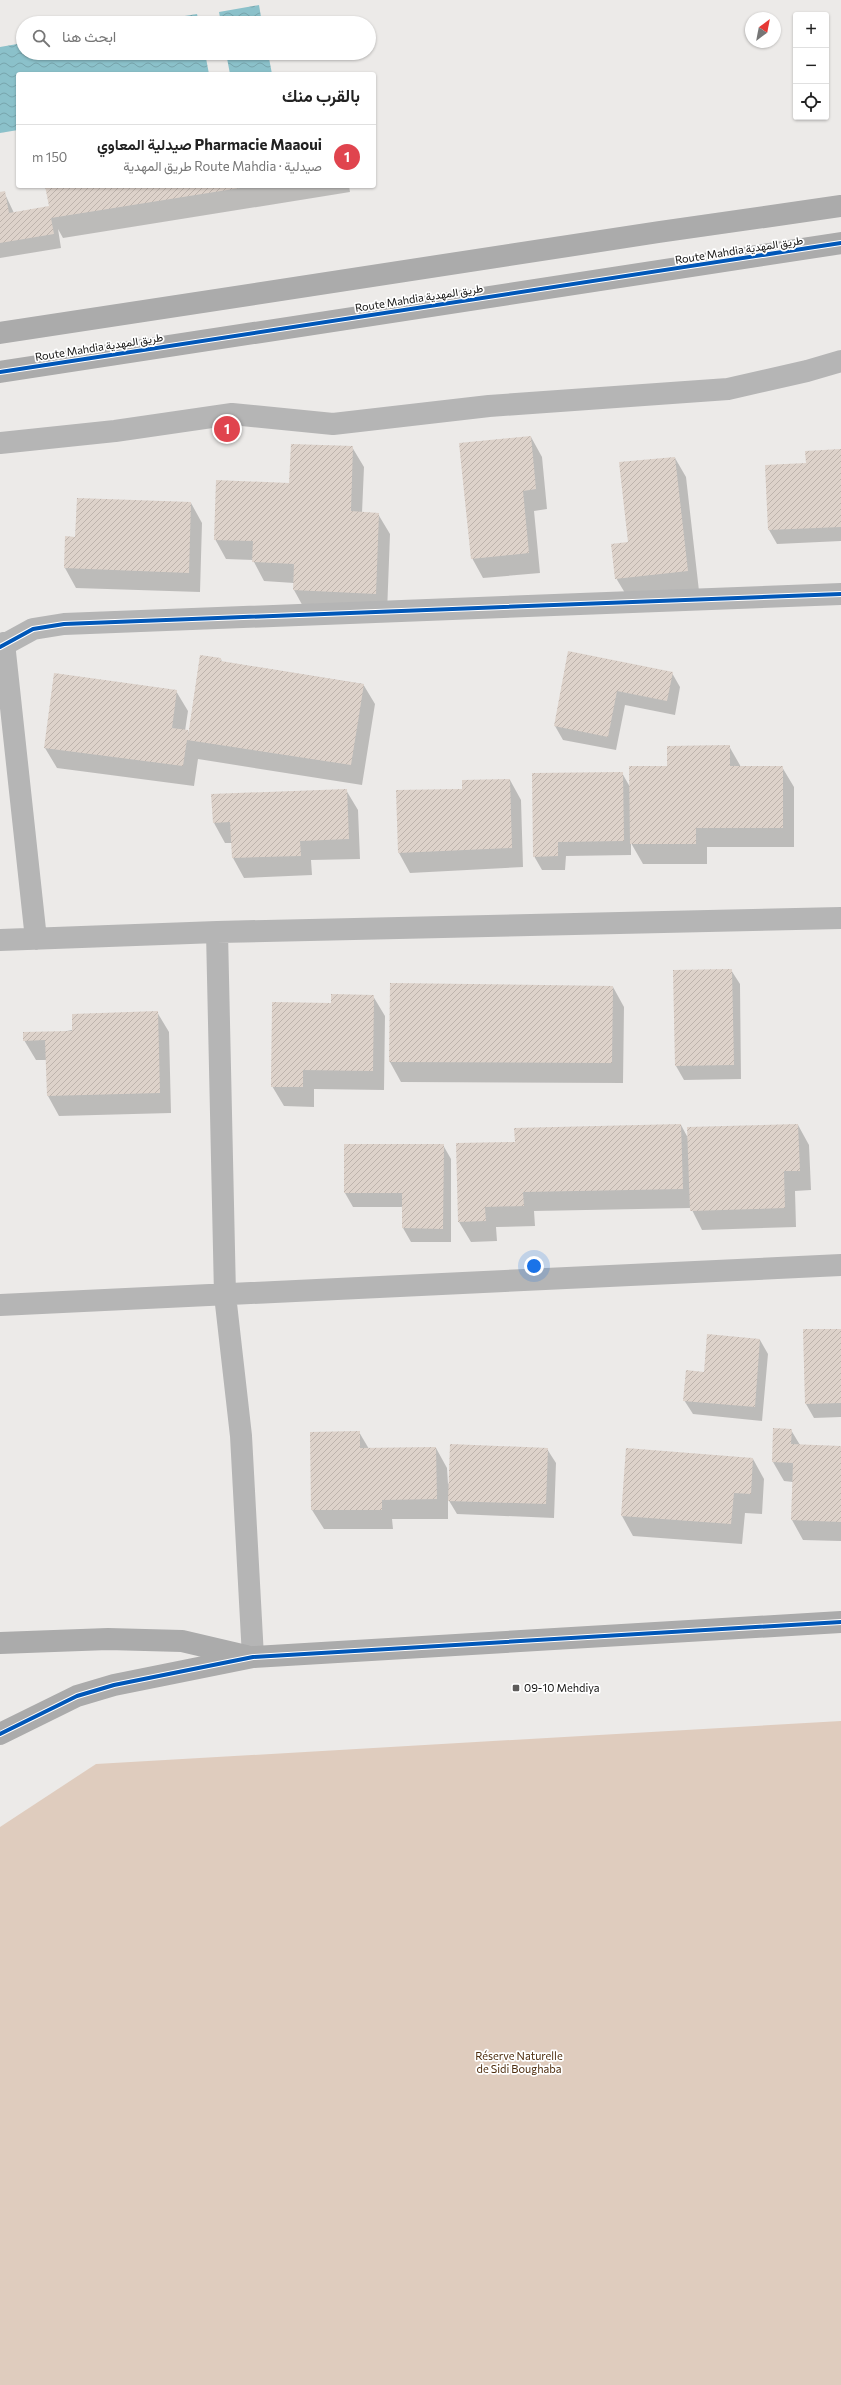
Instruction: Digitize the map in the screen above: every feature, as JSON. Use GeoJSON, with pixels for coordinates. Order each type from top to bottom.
{"type":"FeatureCollection","features":[{"type":"Feature","properties":{"kind":"street"},"geometry":{"type":"LineString","coordinates":[[0,333],[659,232],[841,206]]}},
{"type":"Feature","properties":{"kind":"street","name":"Route Mahdia طريق المهدية"},"geometry":{"type":"LineString","coordinates":[[0,372],[841,243]]}},
{"type":"Feature","properties":{"kind":"street"},"geometry":{"type":"LineString","coordinates":[[0,443],[115,431],[232,414],[333,424],[489,406],[728,388],[807,371],[841,361]]}},
{"type":"Feature","properties":{"kind":"street"},"geometry":{"type":"LineString","coordinates":[[36,939],[2,645],[33,629],[64,624],[841,594]]}},
{"type":"Feature","properties":{"kind":"street"},"geometry":{"type":"LineString","coordinates":[[0,940],[216,932],[841,918]]}},
{"type":"Feature","properties":{"kind":"street"},"geometry":{"type":"LineString","coordinates":[[216,932],[225,1295],[241,1436],[253,1657]]}},
{"type":"Feature","properties":{"kind":"street"},"geometry":{"type":"LineString","coordinates":[[0,1305],[841,1265]]}},
{"type":"Feature","properties":{"kind":"street"},"geometry":{"type":"LineString","coordinates":[[0,1734],[76,1696],[114,1685],[253,1657],[841,1622]]}},
{"type":"Feature","properties":{"kind":"street"},"geometry":{"type":"LineString","coordinates":[[0,1643],[108,1639],[182,1641],[253,1657]]}},
{"type":"Feature","properties":{"kind":"green space","name":"Réserve Naturelle de Sidi Boughaba"},"geometry":{"type":"Polygon","coordinates":[[[841,1721],[841,2385],[0,2385],[0,1827],[96,1764],[841,1721]]]}},
{"type":"Feature","properties":{"kind":"water"},"geometry":{"type":"Polygon","coordinates":[[[259,5],[261,16],[220,16],[219,12],[259,5]]]}},
{"type":"Feature","properties":{"kind":"water"},"geometry":{"type":"Polygon","coordinates":[[[197,14],[197,16],[185,16],[197,14]]]}},
{"type":"Feature","properties":{"kind":"water"},"geometry":{"type":"Polygon","coordinates":[[[16,44],[16,60],[206,60],[209,72],[16,72],[16,130],[0,133],[0,47],[16,44]]]}},
{"type":"Feature","properties":{"kind":"water"},"geometry":{"type":"Polygon","coordinates":[[[227,60],[269,60],[272,72],[230,72],[227,60]]]}},
{"type":"Feature","properties":{"kind":"building"},"geometry":{"type":"Polygon","coordinates":[[[45,188],[240,188],[51,218],[54,234],[0,243],[0,192],[5,191],[9,213],[49,206],[45,188]]]}},
{"type":"Feature","properties":{"kind":"building"},"geometry":{"type":"Polygon","coordinates":[[[531,436],[536,489],[523,491],[529,553],[471,559],[459,443],[531,436]]]}},
{"type":"Feature","properties":{"kind":"building"},"geometry":{"type":"Polygon","coordinates":[[[291,444],[353,446],[351,511],[379,513],[376,594],[293,590],[294,564],[252,562],[253,541],[214,540],[216,480],[289,483],[291,444]]]}},
{"type":"Feature","properties":{"kind":"building"},"geometry":{"type":"Polygon","coordinates":[[[841,449],[841,527],[768,530],[765,465],[806,463],[805,451],[841,449]]]}},
{"type":"Feature","properties":{"kind":"building"},"geometry":{"type":"Polygon","coordinates":[[[675,457],[688,571],[615,579],[611,544],[628,542],[619,462],[675,457]]]}},
{"type":"Feature","properties":{"kind":"building"},"geometry":{"type":"Polygon","coordinates":[[[77,498],[191,502],[189,573],[64,568],[65,536],[75,537],[77,498]]]}},
{"type":"Feature","properties":{"kind":"building"},"geometry":{"type":"Polygon","coordinates":[[[568,651],[673,672],[667,701],[617,691],[608,737],[554,726],[568,651]]]}},
{"type":"Feature","properties":{"kind":"building"},"geometry":{"type":"Polygon","coordinates":[[[200,655],[221,658],[221,661],[364,684],[351,765],[187,740],[183,766],[44,748],[54,673],[177,690],[172,728],[188,730],[188,736],[200,655]]]}},
{"type":"Feature","properties":{"kind":"building"},"geometry":{"type":"Polygon","coordinates":[[[730,745],[730,766],[783,766],[783,828],[696,828],[696,844],[630,844],[629,766],[667,766],[667,746],[730,745]]]}},
{"type":"Feature","properties":{"kind":"building"},"geometry":{"type":"Polygon","coordinates":[[[623,772],[624,841],[558,842],[558,856],[533,857],[532,773],[623,772]]]}},
{"type":"Feature","properties":{"kind":"building"},"geometry":{"type":"Polygon","coordinates":[[[510,779],[512,848],[398,853],[396,790],[462,789],[462,780],[510,779]]]}},
{"type":"Feature","properties":{"kind":"building"},"geometry":{"type":"Polygon","coordinates":[[[347,789],[349,839],[300,841],[301,856],[232,858],[230,822],[213,823],[211,794],[347,789]]]}},
{"type":"Feature","properties":{"kind":"building"},"geometry":{"type":"Polygon","coordinates":[[[732,969],[734,1065],[675,1066],[673,970],[732,969]]]}},
{"type":"Feature","properties":{"kind":"building"},"geometry":{"type":"Polygon","coordinates":[[[390,983],[613,986],[612,1063],[389,1062],[390,983]]]}},
{"type":"Feature","properties":{"kind":"building"},"geometry":{"type":"Polygon","coordinates":[[[331,994],[374,995],[373,1071],[303,1070],[303,1087],[271,1087],[272,1002],[331,1003],[331,994]]]}},
{"type":"Feature","properties":{"kind":"building"},"geometry":{"type":"Polygon","coordinates":[[[158,1011],[160,1093],[47,1096],[45,1040],[23,1041],[23,1032],[72,1031],[72,1014],[158,1011]]]}},
{"type":"Feature","properties":{"kind":"building"},"geometry":{"type":"Polygon","coordinates":[[[681,1124],[683,1189],[523,1192],[524,1206],[485,1207],[486,1221],[458,1222],[456,1143],[515,1142],[514,1128],[681,1124]]]}},
{"type":"Feature","properties":{"kind":"building"},"geometry":{"type":"Polygon","coordinates":[[[798,1124],[800,1171],[784,1171],[785,1208],[690,1211],[687,1127],[798,1124]]]}},
{"type":"Feature","properties":{"kind":"building"},"geometry":{"type":"Polygon","coordinates":[[[344,1144],[444,1144],[443,1229],[402,1228],[402,1193],[344,1193],[344,1144]]]}},
{"type":"Feature","properties":{"kind":"building"},"geometry":{"type":"Polygon","coordinates":[[[803,1329],[841,1329],[841,1403],[805,1404],[803,1329]]]}},
{"type":"Feature","properties":{"kind":"building"},"geometry":{"type":"Polygon","coordinates":[[[707,1334],[760,1339],[755,1407],[683,1401],[686,1370],[704,1372],[707,1334]]]}},
{"type":"Feature","properties":{"kind":"building"},"geometry":{"type":"Polygon","coordinates":[[[773,1428],[792,1429],[791,1444],[841,1446],[841,1522],[791,1520],[793,1463],[772,1462],[773,1428]]]}},
{"type":"Feature","properties":{"kind":"building"},"geometry":{"type":"Polygon","coordinates":[[[360,1431],[360,1448],[436,1447],[437,1499],[382,1500],[382,1510],[311,1510],[310,1432],[360,1431]]]}},
{"type":"Feature","properties":{"kind":"building"},"geometry":{"type":"Polygon","coordinates":[[[450,1444],[548,1448],[546,1504],[448,1501],[450,1444]]]}},
{"type":"Feature","properties":{"kind":"building"},"geometry":{"type":"Polygon","coordinates":[[[626,1448],[753,1458],[751,1494],[734,1493],[731,1524],[621,1516],[626,1448]]]}},
{"type":"Feature","properties":{"kind":"cycle path"},"geometry":{"type":"LineString","coordinates":[[0,372],[841,243]]}},
{"type":"Feature","properties":{"kind":"cycle path"},"geometry":{"type":"LineString","coordinates":[[0,647],[33,629],[64,624],[841,594]]}},
{"type":"Feature","properties":{"kind":"cycle path"},"geometry":{"type":"LineString","coordinates":[[0,1734],[77,1696],[114,1685],[253,1657],[841,1622]]}},
{"type":"Feature","properties":{"kind":"place","name":"Pharmacie Maaoui صيدلية المعاوي"},"geometry":{"type":"Point","coordinates":[227,429]}},
{"type":"Feature","properties":{"kind":"place","name":"09-10 Mehdiya"},"geometry":{"type":"Point","coordinates":[516,1688]}}]}
